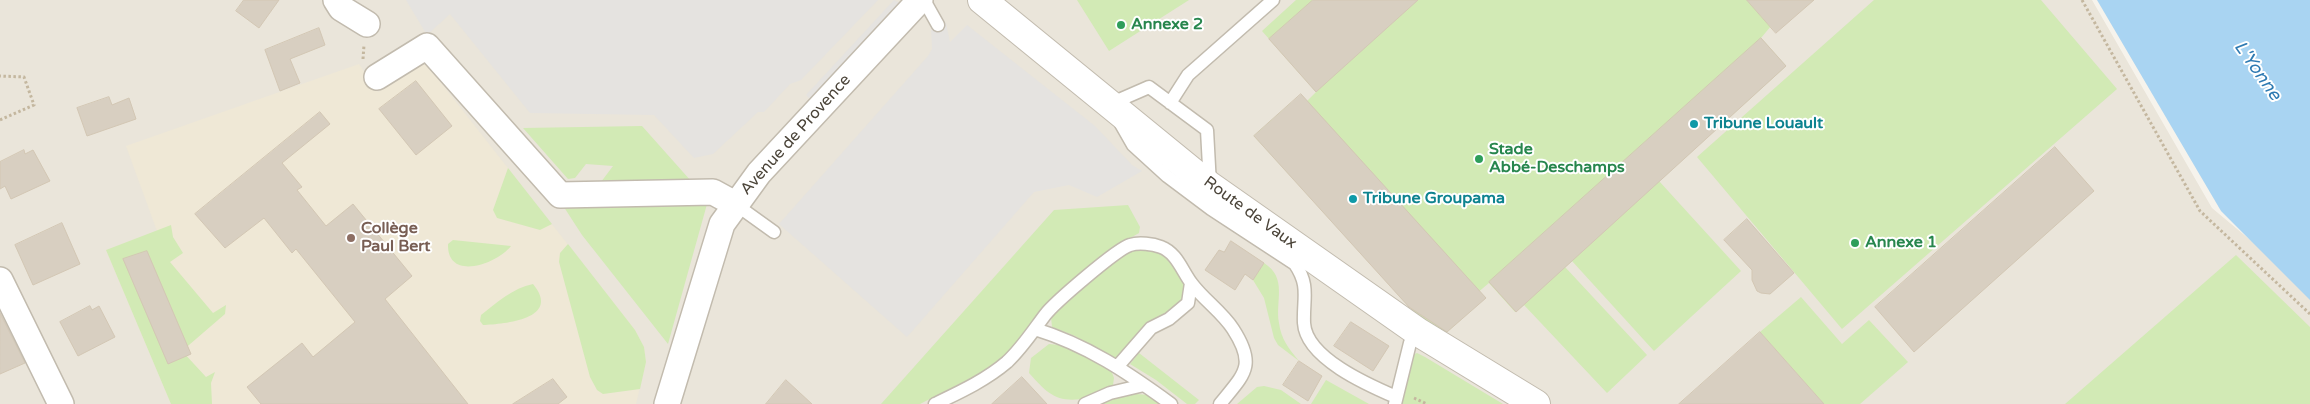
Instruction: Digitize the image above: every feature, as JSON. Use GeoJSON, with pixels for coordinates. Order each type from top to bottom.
{"type":"FeatureCollection","features":[{"type":"Feature","properties":{"kind":"street"},"geometry":{"type":"LineString","coordinates":[[336,0],[341,8],[367,24]]}},
{"type":"Feature","properties":{"kind":"street","name":"Avenue de Provence"},"geometry":{"type":"LineString","coordinates":[[667,404],[722,224],[759,173],[800,127],[922,0]]}},
{"type":"Feature","properties":{"kind":"street","name":"Route de Vaux"},"geometry":{"type":"LineString","coordinates":[[982,0],[1210,186],[1418,332],[1536,404]]}},
{"type":"Feature","properties":{"kind":"street"},"geometry":{"type":"LineString","coordinates":[[376,78],[428,46],[560,195],[713,192],[735,204]]}},
{"type":"Feature","properties":{"kind":"street"},"geometry":{"type":"LineString","coordinates":[[0,280],[61,404]]}},
{"type":"Feature","properties":{"kind":"lane"},"geometry":{"type":"LineString","coordinates":[[922,0],[938,25]]}},
{"type":"Feature","properties":{"kind":"lane"},"geometry":{"type":"LineString","coordinates":[[1170,103],[1188,75],[1273,0]]}},
{"type":"Feature","properties":{"kind":"lane"},"geometry":{"type":"LineString","coordinates":[[1210,186],[1207,130],[1148,87],[1110,104],[1133,145],[1167,176],[1211,209],[1295,264],[1302,274],[1306,287],[1304,325],[1314,347],[1337,366],[1396,401],[1410,343],[1418,332]]}},
{"type":"Feature","properties":{"kind":"lane"},"geometry":{"type":"LineString","coordinates":[[735,204],[774,232]]}},
{"type":"Feature","properties":{"kind":"lane"},"geometry":{"type":"LineString","coordinates":[[935,404],[989,375],[1008,361],[1047,313],[1079,284],[1130,245],[1145,244],[1160,247],[1173,255],[1191,283],[1230,325],[1242,342],[1246,359],[1245,373],[1220,404]]}},
{"type":"Feature","properties":{"kind":"lane"},"geometry":{"type":"LineString","coordinates":[[1117,367],[1151,328],[1176,314],[1188,303],[1191,283]]}},
{"type":"Feature","properties":{"kind":"lane"},"geometry":{"type":"LineString","coordinates":[[1035,330],[1074,342],[1117,367],[1171,404]]}},
{"type":"Feature","properties":{"kind":"lane"},"geometry":{"type":"LineString","coordinates":[[1085,404],[1110,393],[1144,385]]}},
{"type":"Feature","properties":{"kind":"path"},"geometry":{"type":"LineString","coordinates":[[2082,0],[2200,211],[2310,314]]}},
{"type":"Feature","properties":{"kind":"path"},"geometry":{"type":"LineString","coordinates":[[0,76],[24,77],[34,105],[0,120]]}},
{"type":"Feature","properties":{"kind":"shaded area"},"geometry":{"type":"Polygon","coordinates":[[[0,0],[2092,0],[2212,208],[2310,290],[2310,404],[0,404],[0,0]]]}},
{"type":"Feature","properties":{"kind":"shaded area"},"geometry":{"type":"Polygon","coordinates":[[[406,0],[878,0],[801,80],[790,84],[764,112],[758,112],[713,154],[694,158],[654,115],[530,113],[450,14],[427,35],[406,0]]]}},
{"type":"Feature","properties":{"kind":"shaded area"},"geometry":{"type":"Polygon","coordinates":[[[894,0],[902,4],[812,101],[806,95],[894,0]]]}},
{"type":"Feature","properties":{"kind":"shaded area"},"geometry":{"type":"Polygon","coordinates":[[[946,23],[950,42],[967,25],[1095,126],[1132,165],[1142,171],[1097,197],[1069,185],[1034,192],[907,337],[779,224],[928,56],[932,49],[931,27],[946,23]]]}},
{"type":"Feature","properties":{"kind":"shaded area","name":"Collège Paul Bert"},"geometry":{"type":"Polygon","coordinates":[[[359,64],[378,92],[418,64],[427,65],[635,330],[644,347],[646,362],[636,404],[171,404],[106,250],[157,231],[126,146],[359,64]]]}},
{"type":"Feature","properties":{"kind":"green space","name":"Annexe 2"},"geometry":{"type":"Polygon","coordinates":[[[1077,0],[1189,0],[1109,51],[1077,0]]]}},
{"type":"Feature","properties":{"kind":"green space","name":"Stade Abbé-Deschamps"},"geometry":{"type":"Polygon","coordinates":[[[1296,0],[1814,0],[1771,26],[1761,38],[1786,66],[1659,181],[1741,271],[1654,351],[1572,261],[1565,267],[1647,355],[1607,393],[1524,305],[1515,312],[1489,283],[1470,299],[1476,306],[1439,339],[1254,136],[1291,103],[1307,101],[1316,92],[1262,31],[1296,0]]]}},
{"type":"Feature","properties":{"kind":"green space","name":"Annexe 1"},"geometry":{"type":"Polygon","coordinates":[[[1874,0],[2041,0],[2117,89],[1842,329],[1697,157],[1874,0]]]}},
{"type":"Feature","properties":{"kind":"green space"},"geometry":{"type":"Polygon","coordinates":[[[642,126],[691,181],[601,182],[613,166],[586,164],[575,178],[568,179],[523,128],[642,126]]]}},
{"type":"Feature","properties":{"kind":"green space"},"geometry":{"type":"Polygon","coordinates":[[[508,168],[552,224],[540,230],[497,218],[493,210],[508,168]]]}},
{"type":"Feature","properties":{"kind":"green space"},"geometry":{"type":"Polygon","coordinates":[[[709,197],[668,344],[582,235],[560,201],[709,197]]]}},
{"type":"Feature","properties":{"kind":"green space"},"geometry":{"type":"Polygon","coordinates":[[[1128,205],[1140,227],[1139,233],[1116,246],[1042,309],[1023,336],[1003,357],[979,374],[920,404],[881,404],[1054,210],[1128,205]]]}},
{"type":"Feature","properties":{"kind":"green space"},"geometry":{"type":"Polygon","coordinates":[[[171,225],[173,237],[183,253],[170,262],[213,313],[226,305],[225,314],[182,351],[206,377],[215,372],[211,383],[212,404],[171,404],[106,250],[171,225]]]}},
{"type":"Feature","properties":{"kind":"green space"},"geometry":{"type":"Polygon","coordinates":[[[453,240],[511,246],[495,259],[474,266],[464,266],[455,263],[450,256],[448,244],[453,240]]]}},
{"type":"Feature","properties":{"kind":"green space"},"geometry":{"type":"Polygon","coordinates":[[[568,244],[635,330],[644,347],[646,362],[640,389],[603,394],[597,390],[590,377],[559,262],[560,253],[568,244]]]}},
{"type":"Feature","properties":{"kind":"green space"},"geometry":{"type":"Polygon","coordinates":[[[1145,250],[1158,253],[1168,259],[1185,286],[1186,294],[1179,305],[1148,325],[1116,360],[1075,336],[1052,327],[1051,317],[1104,270],[1125,254],[1145,250]]]}},
{"type":"Feature","properties":{"kind":"green space"},"geometry":{"type":"Polygon","coordinates":[[[2236,255],[2310,327],[2310,404],[2065,404],[2236,255]]]}},
{"type":"Feature","properties":{"kind":"green space"},"geometry":{"type":"Polygon","coordinates":[[[1264,263],[1276,276],[1278,283],[1278,315],[1282,334],[1289,348],[1299,361],[1278,345],[1274,338],[1264,298],[1253,280],[1264,263]]]}},
{"type":"Feature","properties":{"kind":"green space"},"geometry":{"type":"Polygon","coordinates":[[[533,284],[540,296],[541,305],[536,312],[516,321],[483,325],[480,321],[481,315],[512,292],[533,284]]]}},
{"type":"Feature","properties":{"kind":"green space"},"geometry":{"type":"Polygon","coordinates":[[[1801,297],[1842,344],[1869,320],[1908,362],[1860,404],[1824,404],[1760,332],[1801,297]]]}},
{"type":"Feature","properties":{"kind":"green space"},"geometry":{"type":"Polygon","coordinates":[[[1049,344],[1068,346],[1111,370],[1114,378],[1113,385],[1088,398],[1068,400],[1054,396],[1042,387],[1029,373],[1031,358],[1049,344]]]}},
{"type":"Feature","properties":{"kind":"green space"},"geometry":{"type":"Polygon","coordinates":[[[1139,353],[1199,400],[1195,404],[1187,404],[1156,380],[1130,364],[1139,353]]]}},
{"type":"Feature","properties":{"kind":"green space"},"geometry":{"type":"Polygon","coordinates":[[[1417,353],[1503,404],[1402,404],[1412,355],[1417,353]]]}},
{"type":"Feature","properties":{"kind":"green space"},"geometry":{"type":"Polygon","coordinates":[[[1326,380],[1369,404],[1311,404],[1326,380]]]}},
{"type":"Feature","properties":{"kind":"green space"},"geometry":{"type":"Polygon","coordinates":[[[1264,386],[1281,390],[1301,404],[1237,404],[1257,387],[1264,386]]]}},
{"type":"Feature","properties":{"kind":"green space"},"geometry":{"type":"Polygon","coordinates":[[[1148,395],[1160,404],[1100,404],[1123,396],[1148,395]]]}},
{"type":"Feature","properties":{"kind":"water","name":"L'Yonne"},"geometry":{"type":"Polygon","coordinates":[[[2097,0],[2310,0],[2310,300],[2221,211],[2097,0]]]}},
{"type":"Feature","properties":{"kind":"building"},"geometry":{"type":"Polygon","coordinates":[[[244,0],[279,0],[259,28],[236,11],[244,0]]]}},
{"type":"Feature","properties":{"kind":"building"},"geometry":{"type":"Polygon","coordinates":[[[1313,0],[1418,0],[1316,92],[1269,39],[1313,0]]]}},
{"type":"Feature","properties":{"kind":"building"},"geometry":{"type":"Polygon","coordinates":[[[1747,0],[1814,0],[1776,33],[1747,0]]]}},
{"type":"Feature","properties":{"kind":"building"},"geometry":{"type":"Polygon","coordinates":[[[319,28],[325,45],[290,59],[300,83],[280,91],[265,50],[319,28]]]}},
{"type":"Feature","properties":{"kind":"building","name":"Tribune Louault"},"geometry":{"type":"Polygon","coordinates":[[[1761,38],[1786,66],[1516,312],[1489,282],[1761,38]]]}},
{"type":"Feature","properties":{"kind":"building"},"geometry":{"type":"Polygon","coordinates":[[[416,81],[452,126],[416,155],[379,109],[416,81]]]}},
{"type":"Feature","properties":{"kind":"building","name":"Tribune Groupama"},"geometry":{"type":"Polygon","coordinates":[[[1301,94],[1486,298],[1447,332],[1409,307],[1254,136],[1301,94]]]}},
{"type":"Feature","properties":{"kind":"building"},"geometry":{"type":"Polygon","coordinates":[[[109,97],[112,105],[129,98],[136,119],[87,136],[77,108],[109,97]]]}},
{"type":"Feature","properties":{"kind":"building"},"geometry":{"type":"Polygon","coordinates":[[[320,112],[330,124],[282,163],[302,187],[297,190],[326,226],[353,204],[412,276],[385,299],[468,404],[261,404],[247,387],[302,343],[313,357],[355,322],[296,249],[292,253],[264,218],[225,248],[195,214],[320,112]]]}},
{"type":"Feature","properties":{"kind":"building"},"geometry":{"type":"Polygon","coordinates":[[[2055,147],[2094,191],[1914,352],[1875,307],[2055,147]]]}},
{"type":"Feature","properties":{"kind":"building"},"geometry":{"type":"Polygon","coordinates":[[[24,150],[25,154],[33,150],[50,181],[11,199],[5,186],[0,189],[0,162],[24,150]]]}},
{"type":"Feature","properties":{"kind":"building"},"geometry":{"type":"Polygon","coordinates":[[[1747,219],[1794,273],[1770,294],[1757,291],[1752,280],[1752,270],[1724,240],[1747,219]]]}},
{"type":"Feature","properties":{"kind":"building"},"geometry":{"type":"Polygon","coordinates":[[[62,223],[80,264],[33,285],[15,245],[62,223]]]}},
{"type":"Feature","properties":{"kind":"building"},"geometry":{"type":"Polygon","coordinates":[[[1231,241],[1264,263],[1253,280],[1245,274],[1235,290],[1205,270],[1219,250],[1224,252],[1231,241]]]}},
{"type":"Feature","properties":{"kind":"building"},"geometry":{"type":"Polygon","coordinates":[[[147,251],[191,354],[168,364],[123,259],[147,251]]]}},
{"type":"Feature","properties":{"kind":"building"},"geometry":{"type":"Polygon","coordinates":[[[90,306],[92,310],[99,306],[115,337],[78,356],[60,322],[90,306]]]}},
{"type":"Feature","properties":{"kind":"building"},"geometry":{"type":"Polygon","coordinates":[[[0,313],[25,363],[0,374],[0,313]]]}},
{"type":"Feature","properties":{"kind":"building"},"geometry":{"type":"Polygon","coordinates":[[[1351,322],[1389,346],[1373,371],[1334,346],[1351,322]]]}},
{"type":"Feature","properties":{"kind":"building"},"geometry":{"type":"Polygon","coordinates":[[[1760,332],[1824,404],[1679,404],[1760,332]]]}},
{"type":"Feature","properties":{"kind":"building"},"geometry":{"type":"Polygon","coordinates":[[[1299,361],[1322,376],[1308,401],[1283,385],[1299,361]]]}},
{"type":"Feature","properties":{"kind":"building"},"geometry":{"type":"Polygon","coordinates":[[[1022,377],[1047,404],[992,404],[1022,377]]]}},
{"type":"Feature","properties":{"kind":"building"},"geometry":{"type":"Polygon","coordinates":[[[553,379],[567,397],[558,404],[513,404],[553,379]]]}},
{"type":"Feature","properties":{"kind":"building"},"geometry":{"type":"Polygon","coordinates":[[[786,380],[812,404],[766,404],[786,380]]]}},
{"type":"Feature","properties":{"kind":"place","name":"Annexe 2"},"geometry":{"type":"Point","coordinates":[1121,25]}},
{"type":"Feature","properties":{"kind":"place","name":"Tribune Louault"},"geometry":{"type":"Point","coordinates":[1694,124]}},
{"type":"Feature","properties":{"kind":"place","name":"Stade Abbé-Deschamps"},"geometry":{"type":"Point","coordinates":[1479,159]}},
{"type":"Feature","properties":{"kind":"place","name":"Tribune Groupama"},"geometry":{"type":"Point","coordinates":[1353,199]}},
{"type":"Feature","properties":{"kind":"place","name":"Collège Paul Bert"},"geometry":{"type":"Point","coordinates":[351,238]}},
{"type":"Feature","properties":{"kind":"place","name":"Annexe 1"},"geometry":{"type":"Point","coordinates":[1855,243]}}]}
